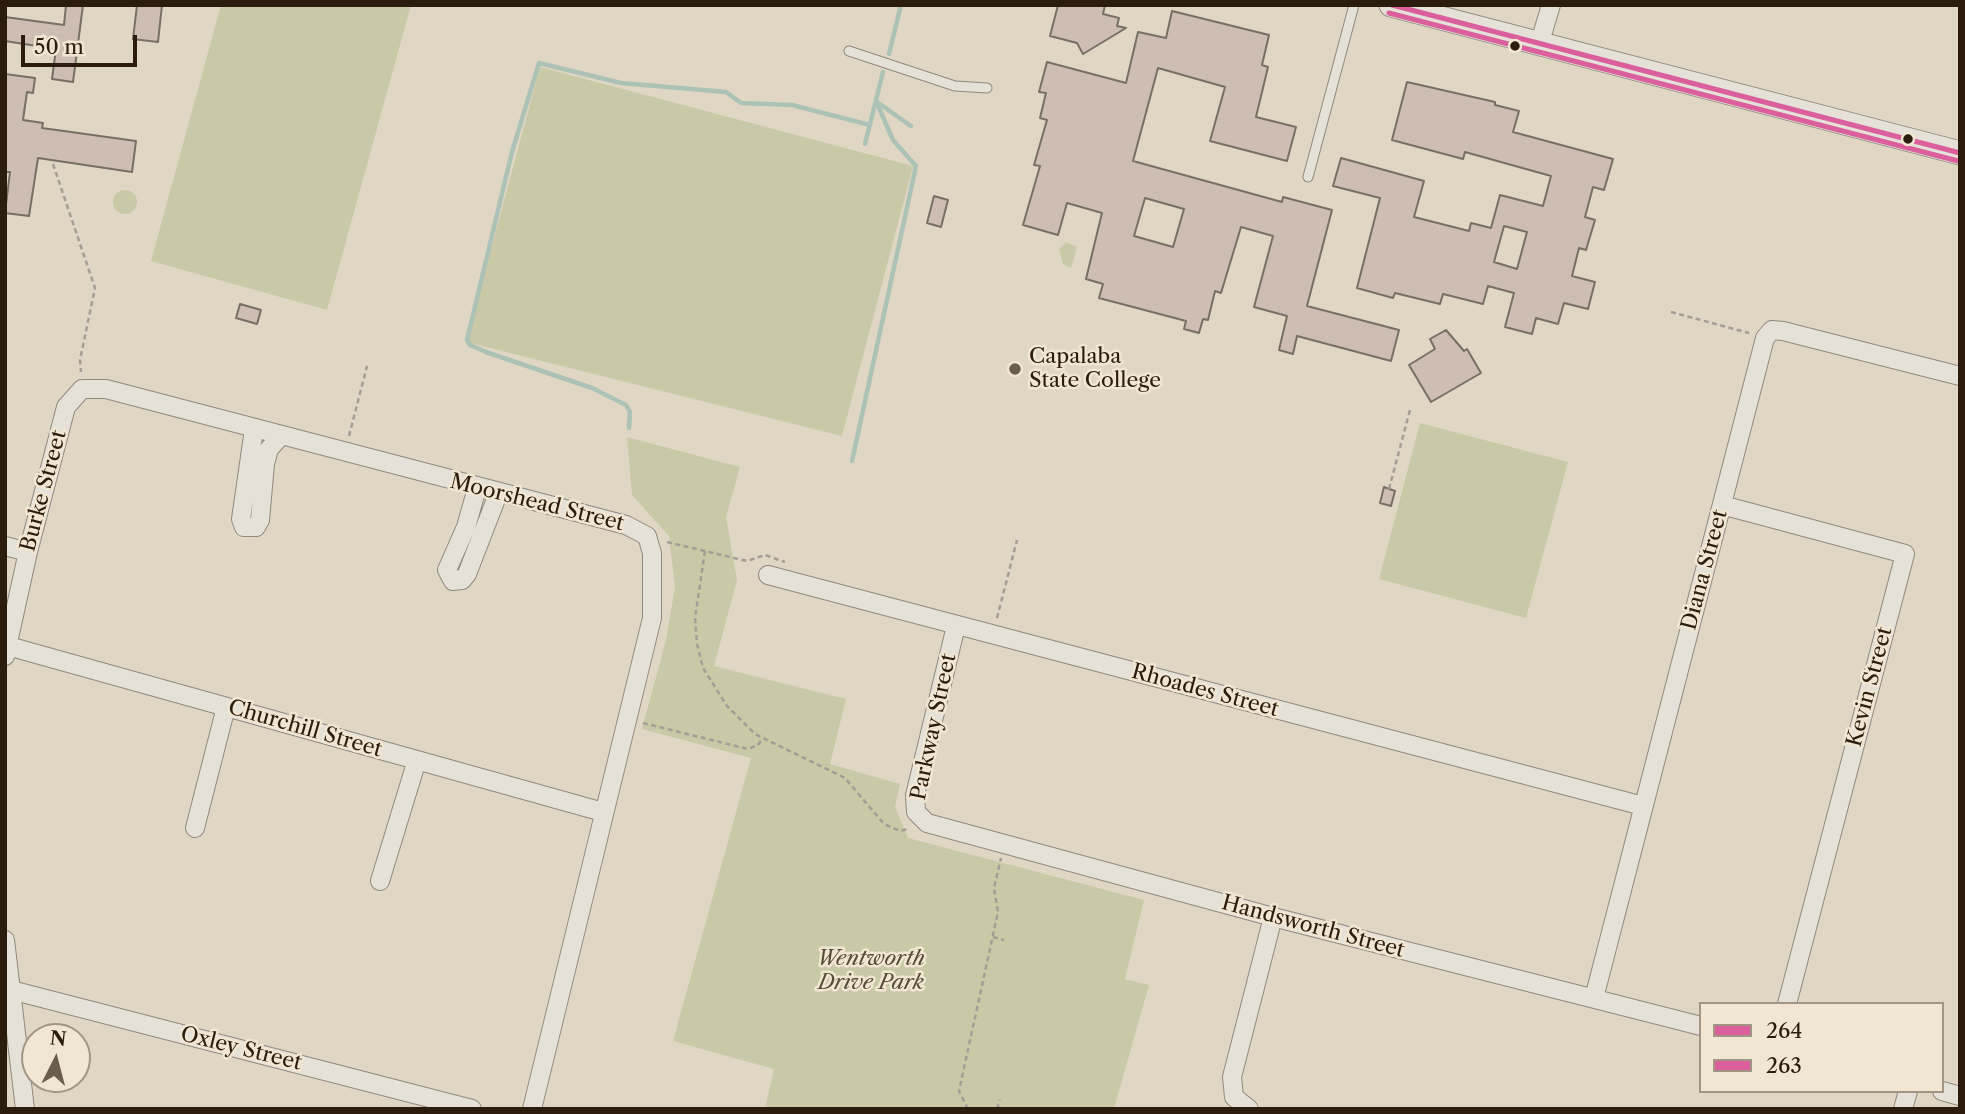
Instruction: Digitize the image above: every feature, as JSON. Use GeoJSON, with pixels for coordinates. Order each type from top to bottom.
{"type":"FeatureCollection","features":[{"type":"Feature","properties":{"kind":"street"},"geometry":{"type":"LineString","coordinates":[[1391,5],[1960,153]]}},
{"type":"Feature","properties":{"kind":"street"},"geometry":{"type":"LineString","coordinates":[[1539,45],[1551,5]]}},
{"type":"Feature","properties":{"kind":"street"},"geometry":{"type":"LineString","coordinates":[[1765,338],[1772,331],[1783,331],[1959,372]]}},
{"type":"Feature","properties":{"kind":"street","name":"Diana Street"},"geometry":{"type":"LineString","coordinates":[[1594,998],[1765,338]]}},
{"type":"Feature","properties":{"kind":"street","name":"Moorshead Street"},"geometry":{"type":"LineString","coordinates":[[66,407],[82,389],[94,388],[626,525],[647,536],[652,553],[652,618],[532,1109]]}},
{"type":"Feature","properties":{"kind":"street","name":"Burke Street"},"geometry":{"type":"LineString","coordinates":[[6,651],[27,552],[66,407]]}},
{"type":"Feature","properties":{"kind":"street"},"geometry":{"type":"LineString","coordinates":[[254,429],[241,519],[244,527],[256,527],[260,520],[265,464],[270,449],[280,437]]}},
{"type":"Feature","properties":{"kind":"street"},"geometry":{"type":"LineString","coordinates":[[477,488],[466,527],[447,570],[453,581],[462,580],[467,573],[498,494]]}},
{"type":"Feature","properties":{"kind":"street","name":"Kevin Street"},"geometry":{"type":"LineString","coordinates":[[1722,505],[1905,554],[1788,1002]]}},
{"type":"Feature","properties":{"kind":"street"},"geometry":{"type":"LineString","coordinates":[[5,546],[27,552]]}},
{"type":"Feature","properties":{"kind":"street","name":"Rhoades Street"},"geometry":{"type":"LineString","coordinates":[[768,575],[1643,806]]}},
{"type":"Feature","properties":{"kind":"street","name":"Parkway Street"},"geometry":{"type":"LineString","coordinates":[[927,823],[916,812],[915,795],[956,626]]}},
{"type":"Feature","properties":{"kind":"street","name":"Churchill Street"},"geometry":{"type":"LineString","coordinates":[[6,651],[226,707],[603,812]]}},
{"type":"Feature","properties":{"kind":"street"},"geometry":{"type":"LineString","coordinates":[[195,828],[226,707]]}},
{"type":"Feature","properties":{"kind":"street"},"geometry":{"type":"LineString","coordinates":[[380,881],[417,760]]}},
{"type":"Feature","properties":{"kind":"street","name":"Handsworth Street"},"geometry":{"type":"LineString","coordinates":[[927,823],[1273,918],[1699,1025]]}},
{"type":"Feature","properties":{"kind":"street"},"geometry":{"type":"LineString","coordinates":[[1249,1109],[1234,1097],[1232,1077],[1273,918]]}},
{"type":"Feature","properties":{"kind":"street"},"geometry":{"type":"LineString","coordinates":[[5,940],[25,1109]]}},
{"type":"Feature","properties":{"kind":"street","name":"Oxley Street"},"geometry":{"type":"LineString","coordinates":[[11,990],[472,1109]]}},
{"type":"Feature","properties":{"kind":"lane"},"geometry":{"type":"LineString","coordinates":[[1308,177],[1354,5]]}},
{"type":"Feature","properties":{"kind":"lane"},"geometry":{"type":"LineString","coordinates":[[849,51],[955,86],[986,88]]}},
{"type":"Feature","properties":{"kind":"path"},"geometry":{"type":"LineString","coordinates":[[52,164],[95,288],[80,360],[81,372]]}},
{"type":"Feature","properties":{"kind":"path"},"geometry":{"type":"LineString","coordinates":[[1671,312],[1765,338]]}},
{"type":"Feature","properties":{"kind":"path"},"geometry":{"type":"LineString","coordinates":[[348,439],[367,366]]}},
{"type":"Feature","properties":{"kind":"path"},"geometry":{"type":"LineString","coordinates":[[1389,489],[1410,410]]}},
{"type":"Feature","properties":{"kind":"path"},"geometry":{"type":"LineString","coordinates":[[996,622],[1017,540]]}},
{"type":"Feature","properties":{"kind":"path"},"geometry":{"type":"LineString","coordinates":[[705,551],[695,618],[703,668],[733,713],[763,738],[845,778],[884,824],[900,831],[908,829]]}},
{"type":"Feature","properties":{"kind":"path"},"geometry":{"type":"LineString","coordinates":[[626,721],[655,725],[748,748],[758,745],[763,738]]}},
{"type":"Feature","properties":{"kind":"path"},"geometry":{"type":"LineString","coordinates":[[968,1109],[959,1091],[998,912],[994,888],[1001,858]]}},
{"type":"Feature","properties":{"kind":"path"},"geometry":{"type":"LineString","coordinates":[[993,937],[1004,940]]}},
{"type":"Feature","properties":{"kind":"path"},"geometry":{"type":"LineString","coordinates":[[997,1109],[1000,1100]]}},
{"type":"Feature","properties":{"kind":"green space"},"geometry":{"type":"Polygon","coordinates":[[[221,5],[411,5],[327,310],[151,261],[221,5]]]}},
{"type":"Feature","properties":{"kind":"green space"},"geometry":{"type":"Polygon","coordinates":[[[540,67],[913,166],[842,436],[466,342],[540,67]]]}},
{"type":"Feature","properties":{"kind":"green space"},"geometry":{"type":"Polygon","coordinates":[[[125,190],[134,193],[137,202],[134,211],[125,214],[116,211],[113,202],[116,193],[125,190]]]}},
{"type":"Feature","properties":{"kind":"green space"},"geometry":{"type":"Polygon","coordinates":[[[1066,242],[1077,247],[1071,268],[1063,264],[1059,249],[1066,242]]]}},
{"type":"Feature","properties":{"kind":"green space"},"geometry":{"type":"Polygon","coordinates":[[[1420,423],[1568,462],[1526,618],[1379,579],[1420,423]]]}},
{"type":"Feature","properties":{"kind":"green space","name":"Wentworth Drive Park"},"geometry":{"type":"Polygon","coordinates":[[[627,437],[740,467],[726,517],[737,580],[714,666],[846,699],[830,764],[900,784],[895,807],[908,838],[1144,900],[1125,979],[1149,985],[1114,1109],[765,1109],[774,1069],[673,1041],[751,758],[642,729],[666,640],[675,587],[669,536],[632,495],[627,437]]]}},
{"type":"Feature","properties":{"kind":"building"},"geometry":{"type":"Polygon","coordinates":[[[66,5],[83,5],[73,82],[52,79],[56,49],[5,41],[5,17],[64,25],[66,5]]]}},
{"type":"Feature","properties":{"kind":"building"},"geometry":{"type":"Polygon","coordinates":[[[137,5],[162,5],[158,42],[133,39],[137,5]]]}},
{"type":"Feature","properties":{"kind":"building"},"geometry":{"type":"Polygon","coordinates":[[[1058,5],[1105,5],[1103,14],[1119,18],[1117,26],[1126,28],[1083,54],[1077,43],[1050,36],[1058,5]]]}},
{"type":"Feature","properties":{"kind":"building"},"geometry":{"type":"Polygon","coordinates":[[[1172,11],[1269,35],[1262,65],[1268,67],[1256,117],[1296,127],[1287,161],[1210,141],[1225,87],[1158,68],[1133,161],[1282,202],[1283,197],[1332,210],[1307,306],[1399,330],[1391,361],[1297,336],[1293,354],[1279,350],[1287,316],[1254,307],[1273,236],[1241,227],[1221,293],[1215,291],[1208,320],[1203,319],[1199,333],[1184,329],[1186,321],[1099,298],[1103,284],[1086,279],[1102,213],[1067,203],[1058,235],[1023,225],[1040,166],[1034,165],[1047,120],[1040,118],[1046,93],[1039,92],[1047,62],[1126,83],[1138,32],[1166,38],[1172,11]],[[1145,198],[1134,236],[1173,247],[1184,209],[1145,198]]]}},
{"type":"Feature","properties":{"kind":"building"},"geometry":{"type":"Polygon","coordinates":[[[5,74],[35,78],[33,93],[27,92],[23,120],[43,123],[42,128],[136,141],[132,172],[38,158],[29,216],[5,213],[10,172],[5,172],[5,74]]]}},
{"type":"Feature","properties":{"kind":"building"},"geometry":{"type":"Polygon","coordinates":[[[1407,82],[1495,102],[1495,105],[1519,111],[1513,132],[1613,159],[1604,190],[1593,187],[1585,217],[1595,220],[1586,250],[1579,248],[1572,276],[1595,282],[1588,309],[1564,303],[1558,324],[1536,318],[1532,334],[1505,327],[1514,293],[1488,286],[1483,304],[1443,294],[1440,304],[1395,293],[1393,298],[1357,288],[1380,198],[1333,186],[1341,158],[1424,181],[1414,217],[1469,231],[1471,223],[1491,228],[1500,195],[1543,206],[1551,176],[1465,152],[1463,159],[1392,140],[1407,82]],[[1504,226],[1494,262],[1517,269],[1527,232],[1504,226]]]}},
{"type":"Feature","properties":{"kind":"building"},"geometry":{"type":"Polygon","coordinates":[[[934,196],[948,200],[941,227],[927,223],[934,196]]]}},
{"type":"Feature","properties":{"kind":"building"},"geometry":{"type":"Polygon","coordinates":[[[240,304],[261,310],[257,324],[236,318],[240,304]]]}},
{"type":"Feature","properties":{"kind":"building"},"geometry":{"type":"Polygon","coordinates":[[[1446,330],[1464,351],[1467,349],[1481,373],[1431,402],[1409,365],[1435,349],[1430,339],[1446,330]]]}},
{"type":"Feature","properties":{"kind":"building"},"geometry":{"type":"Polygon","coordinates":[[[1384,487],[1395,491],[1391,506],[1380,503],[1384,487]]]}},
{"type":"Feature","properties":{"kind":"waterway"},"geometry":{"type":"LineString","coordinates":[[889,54],[901,5]]}},
{"type":"Feature","properties":{"kind":"waterway"},"geometry":{"type":"LineString","coordinates":[[629,428],[630,412],[626,405],[592,388],[486,352],[470,345],[467,340],[512,152],[539,63],[621,83],[726,92],[741,103],[792,105],[870,125]]}},
{"type":"Feature","properties":{"kind":"waterway"},"geometry":{"type":"LineString","coordinates":[[865,144],[883,72]]}},
{"type":"Feature","properties":{"kind":"waterway"},"geometry":{"type":"LineString","coordinates":[[852,461],[916,166],[893,140],[876,101]]}},
{"type":"Feature","properties":{"kind":"waterway"},"geometry":{"type":"LineString","coordinates":[[877,102],[911,126]]}},
{"type":"Feature","properties":{"kind":"transit line","name":"264"},"geometry":{"type":"LineString","coordinates":[[1392,5],[1960,153]]}},
{"type":"Feature","properties":{"kind":"transit line","name":"263"},"geometry":{"type":"LineString","coordinates":[[1389,13],[1958,161]]}},
{"type":"Feature","properties":{"kind":"place","name":"Capalaba State College"},"geometry":{"type":"Point","coordinates":[1015,369]}}]}
